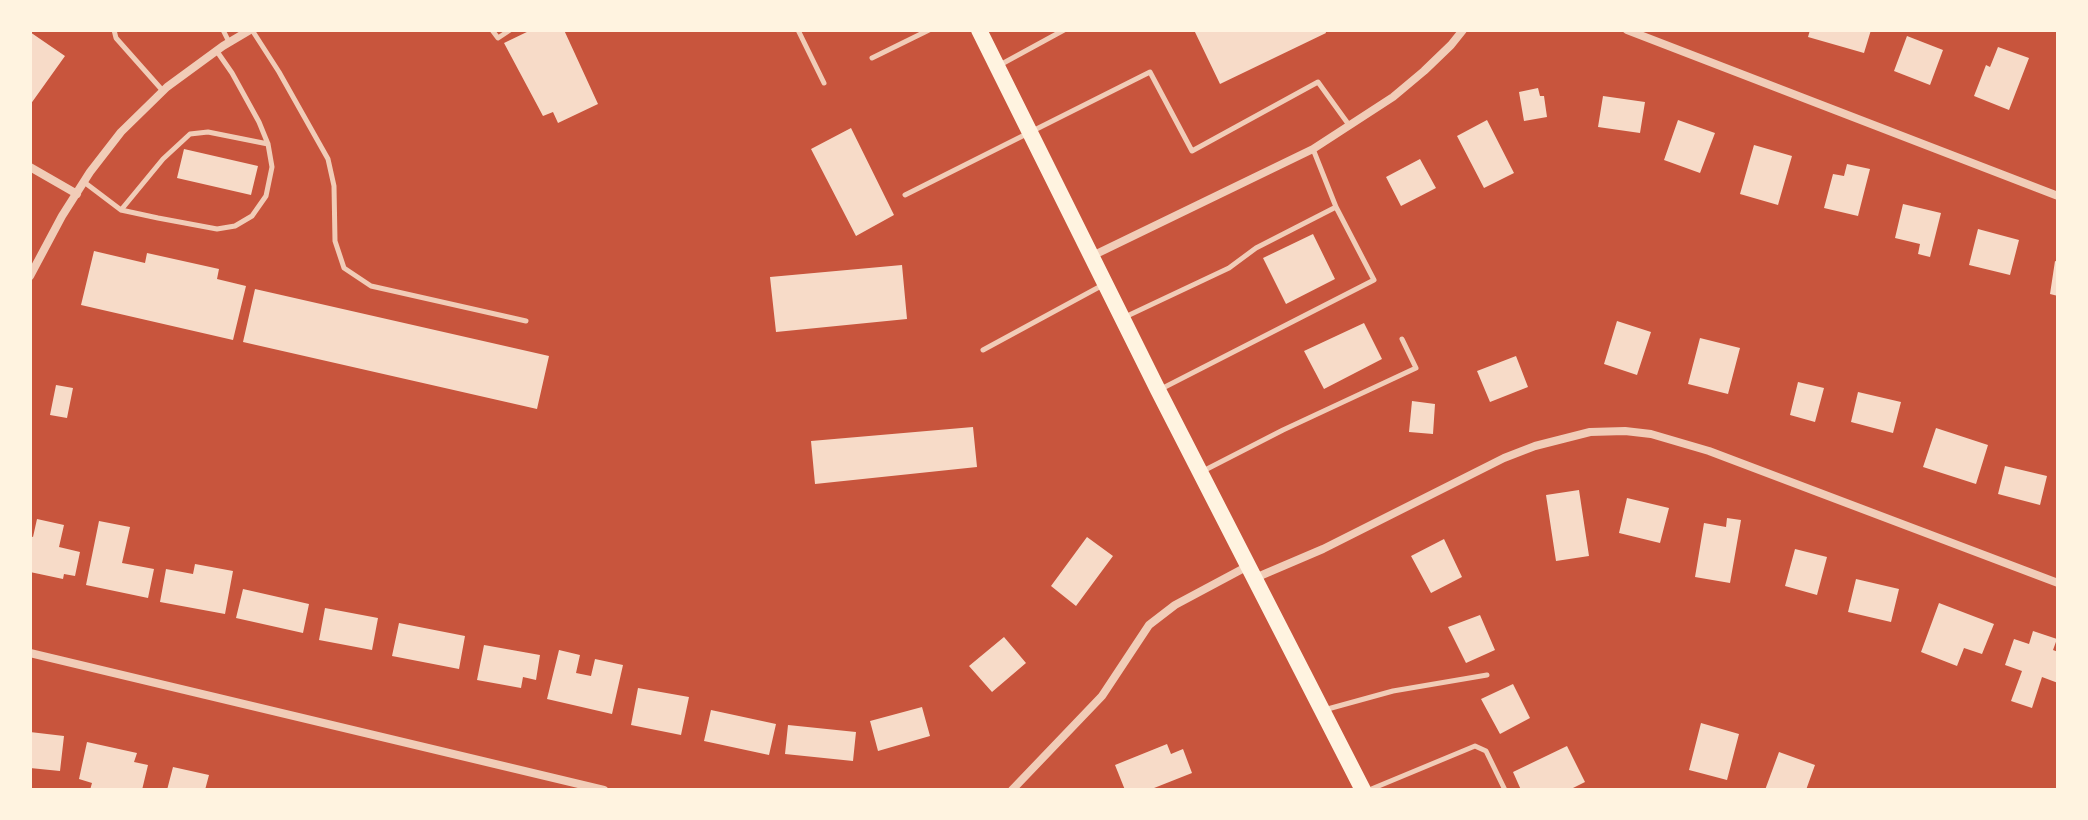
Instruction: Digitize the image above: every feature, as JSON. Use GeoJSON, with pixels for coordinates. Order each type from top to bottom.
{"type":"FeatureCollection","features":[{"type":"Feature","properties":{"kind":"main road"},"geometry":{"type":"LineString","coordinates":[[979,30],[1158,390],[1366,790]]}},
{"type":"Feature","properties":{"kind":"street"},"geometry":{"type":"LineString","coordinates":[[30,276],[49,238],[84,182],[121,132],[163,91],[216,50],[251,30]]}},
{"type":"Feature","properties":{"kind":"street"},"geometry":{"type":"LineString","coordinates":[[1092,256],[1313,149],[1393,97],[1424,71],[1463,30]]}},
{"type":"Feature","properties":{"kind":"street"},"geometry":{"type":"LineString","coordinates":[[1627,30],[2058,196]]}},
{"type":"Feature","properties":{"kind":"street"},"geometry":{"type":"LineString","coordinates":[[30,167],[77,194]]}},
{"type":"Feature","properties":{"kind":"street"},"geometry":{"type":"LineString","coordinates":[[1012,790],[1102,696],[1149,625],[1175,605],[1252,572],[1323,549],[1504,458],[1535,446],[1590,432],[1651,434],[1709,451],[2058,583]]}},
{"type":"Feature","properties":{"kind":"street"},"geometry":{"type":"LineString","coordinates":[[30,653],[604,790]]}},
{"type":"Feature","properties":{"kind":"lane"},"geometry":{"type":"LineString","coordinates":[[114,30],[116,38],[163,91]]}},
{"type":"Feature","properties":{"kind":"lane"},"geometry":{"type":"LineString","coordinates":[[223,30],[229,42]]}},
{"type":"Feature","properties":{"kind":"lane"},"geometry":{"type":"LineString","coordinates":[[251,30],[279,72],[328,159],[334,186],[335,241],[344,268],[371,286],[526,321]]}},
{"type":"Feature","properties":{"kind":"lane"},"geometry":{"type":"LineString","coordinates":[[492,30],[498,38],[510,30]]}},
{"type":"Feature","properties":{"kind":"lane"},"geometry":{"type":"LineString","coordinates":[[798,30],[824,83]]}},
{"type":"Feature","properties":{"kind":"lane"},"geometry":{"type":"LineString","coordinates":[[872,58],[929,30]]}},
{"type":"Feature","properties":{"kind":"lane"},"geometry":{"type":"LineString","coordinates":[[997,66],[1064,30]]}},
{"type":"Feature","properties":{"kind":"lane"},"geometry":{"type":"LineString","coordinates":[[84,182],[121,210],[217,229],[235,226],[252,216],[266,196],[272,167],[268,144],[232,73],[216,50]]}},
{"type":"Feature","properties":{"kind":"lane"},"geometry":{"type":"LineString","coordinates":[[905,195],[1150,72],[1192,151],[1318,82],[1349,125]]}},
{"type":"Feature","properties":{"kind":"lane"},"geometry":{"type":"LineString","coordinates":[[121,210],[163,159],[190,134],[208,132],[268,144]]}},
{"type":"Feature","properties":{"kind":"lane"},"geometry":{"type":"LineString","coordinates":[[1158,390],[1374,280],[1336,207],[1313,149]]}},
{"type":"Feature","properties":{"kind":"lane"},"geometry":{"type":"LineString","coordinates":[[1122,319],[1229,268],[1256,248],[1336,207]]}},
{"type":"Feature","properties":{"kind":"lane"},"geometry":{"type":"LineString","coordinates":[[983,350],[1106,284]]}},
{"type":"Feature","properties":{"kind":"lane"},"geometry":{"type":"LineString","coordinates":[[1201,472],[1416,368],[1402,339]]}},
{"type":"Feature","properties":{"kind":"lane"},"geometry":{"type":"LineString","coordinates":[[1323,710],[1393,691],[1487,675]]}},
{"type":"Feature","properties":{"kind":"lane"},"geometry":{"type":"LineString","coordinates":[[1366,790],[1475,746],[1486,751],[1505,790]]}},
{"type":"Feature","properties":{"kind":"building"},"geometry":{"type":"Polygon","coordinates":[[[531,30],[564,30],[598,104],[558,123],[553,112],[543,116],[504,43],[531,30]]]}},
{"type":"Feature","properties":{"kind":"building"},"geometry":{"type":"Polygon","coordinates":[[[1194,30],[1325,30],[1326,33],[1220,84],[1194,30]]]}},
{"type":"Feature","properties":{"kind":"building"},"geometry":{"type":"Polygon","coordinates":[[[1810,30],[1871,30],[1864,53],[1808,37],[1810,30]]]}},
{"type":"Feature","properties":{"kind":"building"},"geometry":{"type":"Polygon","coordinates":[[[30,32],[65,56],[30,105],[30,32]]]}},
{"type":"Feature","properties":{"kind":"building"},"geometry":{"type":"Polygon","coordinates":[[[1907,36],[1943,50],[1930,85],[1894,71],[1907,36]]]}},
{"type":"Feature","properties":{"kind":"building"},"geometry":{"type":"Polygon","coordinates":[[[1998,47],[2029,58],[2009,110],[1974,96],[1986,65],[1990,67],[1998,47]]]}},
{"type":"Feature","properties":{"kind":"building"},"geometry":{"type":"Polygon","coordinates":[[[1538,88],[1540,96],[1544,96],[1547,117],[1524,121],[1519,92],[1538,88]]]}},
{"type":"Feature","properties":{"kind":"building"},"geometry":{"type":"Polygon","coordinates":[[[1603,96],[1645,102],[1640,133],[1598,127],[1603,96]]]}},
{"type":"Feature","properties":{"kind":"building"},"geometry":{"type":"Polygon","coordinates":[[[1487,120],[1514,173],[1484,188],[1457,136],[1487,120]]]}},
{"type":"Feature","properties":{"kind":"building"},"geometry":{"type":"Polygon","coordinates":[[[1678,120],[1715,133],[1700,173],[1664,160],[1678,120]]]}},
{"type":"Feature","properties":{"kind":"building"},"geometry":{"type":"Polygon","coordinates":[[[851,128],[894,215],[856,236],[811,149],[851,128]]]}},
{"type":"Feature","properties":{"kind":"building"},"geometry":{"type":"Polygon","coordinates":[[[1754,145],[1792,156],[1778,205],[1740,194],[1754,145]]]}},
{"type":"Feature","properties":{"kind":"building"},"geometry":{"type":"Polygon","coordinates":[[[184,149],[258,166],[251,195],[177,178],[184,149]]]}},
{"type":"Feature","properties":{"kind":"building"},"geometry":{"type":"Polygon","coordinates":[[[1420,159],[1436,188],[1401,206],[1386,177],[1420,159]]]}},
{"type":"Feature","properties":{"kind":"building"},"geometry":{"type":"Polygon","coordinates":[[[1847,164],[1870,169],[1858,216],[1824,208],[1833,174],[1844,176],[1847,164]]]}},
{"type":"Feature","properties":{"kind":"building"},"geometry":{"type":"Polygon","coordinates":[[[1903,204],[1941,213],[1930,257],[1918,254],[1920,244],[1895,238],[1903,204]]]}},
{"type":"Feature","properties":{"kind":"building"},"geometry":{"type":"Polygon","coordinates":[[[1978,229],[2019,240],[2010,275],[1969,265],[1978,229]]]}},
{"type":"Feature","properties":{"kind":"building"},"geometry":{"type":"Polygon","coordinates":[[[1313,234],[1335,279],[1286,304],[1263,258],[1313,234]]]}},
{"type":"Feature","properties":{"kind":"building"},"geometry":{"type":"Polygon","coordinates":[[[94,251],[145,263],[147,253],[219,269],[217,279],[246,286],[233,340],[81,305],[94,251]]]}},
{"type":"Feature","properties":{"kind":"building"},"geometry":{"type":"Polygon","coordinates":[[[2055,261],[2058,262],[2058,296],[2050,294],[2055,261]]]}},
{"type":"Feature","properties":{"kind":"building"},"geometry":{"type":"Polygon","coordinates":[[[902,265],[907,319],[776,332],[770,277],[902,265]]]}},
{"type":"Feature","properties":{"kind":"building"},"geometry":{"type":"Polygon","coordinates":[[[255,289],[549,356],[537,409],[243,342],[255,289]]]}},
{"type":"Feature","properties":{"kind":"building"},"geometry":{"type":"Polygon","coordinates":[[[1617,321],[1651,332],[1637,375],[1604,364],[1617,321]]]}},
{"type":"Feature","properties":{"kind":"building"},"geometry":{"type":"Polygon","coordinates":[[[1364,323],[1382,359],[1324,389],[1304,351],[1364,323]]]}},
{"type":"Feature","properties":{"kind":"building"},"geometry":{"type":"Polygon","coordinates":[[[1700,338],[1740,348],[1728,394],[1688,384],[1700,338]]]}},
{"type":"Feature","properties":{"kind":"building"},"geometry":{"type":"Polygon","coordinates":[[[1516,356],[1528,387],[1490,402],[1477,371],[1516,356]]]}},
{"type":"Feature","properties":{"kind":"building"},"geometry":{"type":"Polygon","coordinates":[[[1798,382],[1824,388],[1815,422],[1790,415],[1798,382]]]}},
{"type":"Feature","properties":{"kind":"building"},"geometry":{"type":"Polygon","coordinates":[[[56,385],[73,388],[67,418],[50,415],[56,385]]]}},
{"type":"Feature","properties":{"kind":"building"},"geometry":{"type":"Polygon","coordinates":[[[1858,392],[1901,402],[1893,433],[1851,422],[1858,392]]]}},
{"type":"Feature","properties":{"kind":"building"},"geometry":{"type":"Polygon","coordinates":[[[1412,401],[1435,404],[1433,434],[1409,432],[1412,401]]]}},
{"type":"Feature","properties":{"kind":"building"},"geometry":{"type":"Polygon","coordinates":[[[973,427],[977,467],[815,484],[811,441],[973,427]]]}},
{"type":"Feature","properties":{"kind":"building"},"geometry":{"type":"Polygon","coordinates":[[[1936,428],[1988,445],[1976,484],[1923,467],[1936,428]]]}},
{"type":"Feature","properties":{"kind":"building"},"geometry":{"type":"Polygon","coordinates":[[[2005,466],[2047,476],[2040,505],[1998,494],[2005,466]]]}},
{"type":"Feature","properties":{"kind":"building"},"geometry":{"type":"Polygon","coordinates":[[[1579,490],[1589,556],[1556,561],[1546,495],[1579,490]]]}},
{"type":"Feature","properties":{"kind":"building"},"geometry":{"type":"Polygon","coordinates":[[[1627,498],[1669,508],[1660,543],[1619,533],[1627,498]]]}},
{"type":"Feature","properties":{"kind":"building"},"geometry":{"type":"Polygon","coordinates":[[[1727,518],[1741,520],[1730,583],[1695,577],[1704,523],[1726,527],[1727,518]]]}},
{"type":"Feature","properties":{"kind":"building"},"geometry":{"type":"Polygon","coordinates":[[[37,519],[64,525],[59,547],[80,552],[75,576],[64,574],[63,579],[30,572],[30,536],[33,537],[37,519]]]}},
{"type":"Feature","properties":{"kind":"building"},"geometry":{"type":"Polygon","coordinates":[[[99,521],[130,527],[122,563],[154,569],[148,598],[86,585],[99,521]]]}},
{"type":"Feature","properties":{"kind":"building"},"geometry":{"type":"Polygon","coordinates":[[[1087,537],[1113,556],[1076,606],[1051,586],[1087,537]]]}},
{"type":"Feature","properties":{"kind":"building"},"geometry":{"type":"Polygon","coordinates":[[[1444,539],[1462,577],[1431,593],[1411,556],[1444,539]]]}},
{"type":"Feature","properties":{"kind":"building"},"geometry":{"type":"Polygon","coordinates":[[[1795,549],[1827,557],[1817,595],[1785,586],[1795,549]]]}},
{"type":"Feature","properties":{"kind":"building"},"geometry":{"type":"Polygon","coordinates":[[[195,564],[233,571],[225,614],[160,602],[166,569],[193,574],[195,564]]]}},
{"type":"Feature","properties":{"kind":"building"},"geometry":{"type":"Polygon","coordinates":[[[1856,579],[1899,589],[1891,622],[1848,612],[1856,579]]]}},
{"type":"Feature","properties":{"kind":"building"},"geometry":{"type":"Polygon","coordinates":[[[243,589],[309,604],[303,633],[236,618],[243,589]]]}},
{"type":"Feature","properties":{"kind":"building"},"geometry":{"type":"Polygon","coordinates":[[[1939,603],[1994,624],[1982,654],[1964,648],[1957,666],[1921,652],[1939,603]]]}},
{"type":"Feature","properties":{"kind":"building"},"geometry":{"type":"Polygon","coordinates":[[[325,608],[378,618],[372,650],[319,640],[325,608]]]}},
{"type":"Feature","properties":{"kind":"building"},"geometry":{"type":"Polygon","coordinates":[[[1480,615],[1495,650],[1466,663],[1448,627],[1480,615]]]}},
{"type":"Feature","properties":{"kind":"building"},"geometry":{"type":"Polygon","coordinates":[[[399,623],[465,636],[459,669],[392,656],[399,623]]]}},
{"type":"Feature","properties":{"kind":"building"},"geometry":{"type":"Polygon","coordinates":[[[2033,631],[2057,639],[2053,650],[2058,652],[2058,683],[2042,677],[2032,708],[2011,701],[2022,671],[2005,665],[2014,639],[2029,644],[2033,631]]]}},
{"type":"Feature","properties":{"kind":"building"},"geometry":{"type":"Polygon","coordinates":[[[1004,637],[1026,663],[992,692],[969,666],[1004,637]]]}},
{"type":"Feature","properties":{"kind":"building"},"geometry":{"type":"Polygon","coordinates":[[[484,645],[540,655],[536,680],[523,677],[521,688],[477,680],[484,645]]]}},
{"type":"Feature","properties":{"kind":"building"},"geometry":{"type":"Polygon","coordinates":[[[559,650],[580,655],[576,673],[591,676],[595,659],[623,665],[612,714],[547,699],[559,650]]]}},
{"type":"Feature","properties":{"kind":"building"},"geometry":{"type":"Polygon","coordinates":[[[1513,684],[1530,718],[1500,734],[1481,699],[1513,684]]]}},
{"type":"Feature","properties":{"kind":"building"},"geometry":{"type":"Polygon","coordinates":[[[638,688],[689,697],[681,735],[631,725],[638,688]]]}},
{"type":"Feature","properties":{"kind":"building"},"geometry":{"type":"Polygon","coordinates":[[[922,707],[930,736],[878,751],[870,721],[922,707]]]}},
{"type":"Feature","properties":{"kind":"building"},"geometry":{"type":"Polygon","coordinates":[[[711,710],[776,724],[769,755],[704,741],[711,710]]]}},
{"type":"Feature","properties":{"kind":"building"},"geometry":{"type":"Polygon","coordinates":[[[1701,723],[1739,734],[1727,780],[1689,770],[1701,723]]]}},
{"type":"Feature","properties":{"kind":"building"},"geometry":{"type":"Polygon","coordinates":[[[788,725],[856,732],[853,761],[785,754],[788,725]]]}},
{"type":"Feature","properties":{"kind":"building"},"geometry":{"type":"Polygon","coordinates":[[[30,732],[64,736],[60,771],[30,768],[30,732]]]}},
{"type":"Feature","properties":{"kind":"building"},"geometry":{"type":"Polygon","coordinates":[[[87,742],[137,753],[134,762],[148,765],[142,790],[90,790],[92,783],[79,779],[87,742]]]}},
{"type":"Feature","properties":{"kind":"building"},"geometry":{"type":"Polygon","coordinates":[[[1167,744],[1171,754],[1183,749],[1192,773],[1149,790],[1125,790],[1115,765],[1167,744]]]}},
{"type":"Feature","properties":{"kind":"building"},"geometry":{"type":"Polygon","coordinates":[[[1567,746],[1585,782],[1569,790],[1521,790],[1513,772],[1567,746]]]}},
{"type":"Feature","properties":{"kind":"building"},"geometry":{"type":"Polygon","coordinates":[[[1779,752],[1815,765],[1806,790],[1765,790],[1779,752]]]}},
{"type":"Feature","properties":{"kind":"building"},"geometry":{"type":"Polygon","coordinates":[[[173,767],[209,775],[205,790],[167,790],[173,767]]]}}]}
